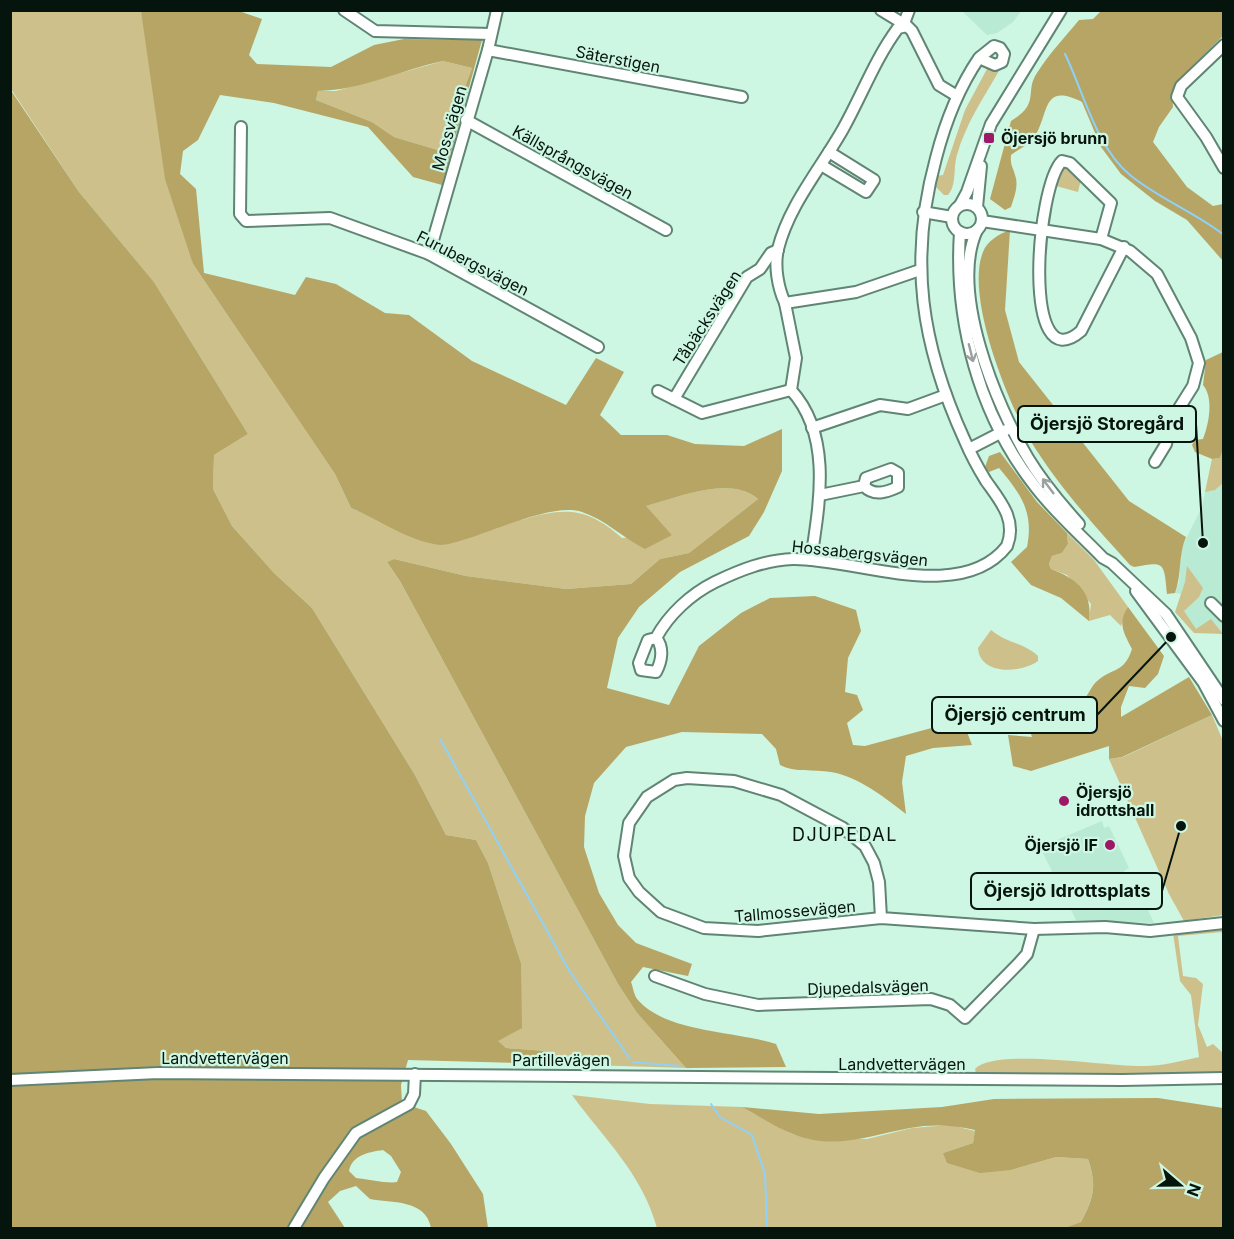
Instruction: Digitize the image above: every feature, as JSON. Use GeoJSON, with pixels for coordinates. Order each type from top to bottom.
{"type":"FeatureCollection","features":[{"type":"Feature","properties":{"kind":"street"},"geometry":{"type":"LineString","coordinates":[[344,10],[375,31],[460,31],[491,34]]}},
{"type":"Feature","properties":{"kind":"street","name":"Mossvägen"},"geometry":{"type":"LineString","coordinates":[[429,254],[488,50],[497,10]]}},
{"type":"Feature","properties":{"kind":"street"},"geometry":{"type":"LineString","coordinates":[[881,10],[912,31],[939,85],[957,96]]}},
{"type":"Feature","properties":{"kind":"street","name":"Tåbäcksvägen"},"geometry":{"type":"LineString","coordinates":[[674,399],[747,277],[760,269],[771,253],[778,250],[789,219],[829,152],[879,57],[902,26],[909,10]]}},
{"type":"Feature","properties":{"kind":"street"},"geometry":{"type":"LineString","coordinates":[[1061,10],[1018,76],[991,124],[967,192],[952,217],[953,226],[960,232],[968,234],[979,226],[1041,229],[1101,239],[1124,247],[1149,264],[1162,283],[1191,338],[1198,363],[1193,386],[1172,421],[1166,444],[1155,462]]}},
{"type":"Feature","properties":{"kind":"street"},"geometry":{"type":"LineString","coordinates":[[1224,45],[1181,86],[1176,97],[1206,137],[1224,168]]}},
{"type":"Feature","properties":{"kind":"street","name":"Säterstigen"},"geometry":{"type":"LineString","coordinates":[[488,50],[742,98]]}},
{"type":"Feature","properties":{"kind":"street","name":"Hossabergsvägen"},"geometry":{"type":"LineString","coordinates":[[656,638],[682,604],[706,587],[756,565],[780,560],[811,560],[893,574],[935,575],[979,567],[992,560],[1007,546],[1011,526],[1004,506],[969,449],[946,395],[927,328],[920,270],[923,212],[937,152],[957,96],[979,58]]}},
{"type":"Feature","properties":{"kind":"street"},"geometry":{"type":"LineString","coordinates":[[996,117],[979,173],[977,207],[979,226],[970,254],[969,272],[973,314],[987,372],[1011,428],[1029,460],[1112,563],[1166,614],[1224,700]]}},
{"type":"Feature","properties":{"kind":"street","name":"Källsprångsvägen"},"geometry":{"type":"LineString","coordinates":[[466,120],[666,230]]}},
{"type":"Feature","properties":{"kind":"street","name":"Furubergsvägen"},"geometry":{"type":"LineString","coordinates":[[240,127],[240,214],[246,221],[330,218],[429,254],[598,347]]}},
{"type":"Feature","properties":{"kind":"street"},"geometry":{"type":"LineString","coordinates":[[821,165],[866,192],[874,180],[829,152]]}},
{"type":"Feature","properties":{"kind":"street"},"geometry":{"type":"LineString","coordinates":[[1101,239],[1111,203],[1064,160],[1057,168],[1041,229],[1041,290],[1048,333],[1054,338],[1070,337],[1081,331],[1124,247]]}},
{"type":"Feature","properties":{"kind":"street"},"geometry":{"type":"LineString","coordinates":[[960,205],[967,203],[977,207]]}},
{"type":"Feature","properties":{"kind":"street"},"geometry":{"type":"LineString","coordinates":[[923,212],[952,217]]}},
{"type":"Feature","properties":{"kind":"street"},"geometry":{"type":"LineString","coordinates":[[960,232],[960,271],[968,340],[987,406],[1000,433],[1035,487],[1103,558],[1112,563]]}},
{"type":"Feature","properties":{"kind":"street"},"geometry":{"type":"LineString","coordinates":[[778,250],[777,270],[796,358],[791,390],[808,410],[821,468],[820,495],[811,560]]}},
{"type":"Feature","properties":{"kind":"street"},"geometry":{"type":"LineString","coordinates":[[785,303],[817,296],[843,295],[920,270]]}},
{"type":"Feature","properties":{"kind":"street"},"geometry":{"type":"LineString","coordinates":[[658,391],[702,413],[791,390]]}},
{"type":"Feature","properties":{"kind":"street"},"geometry":{"type":"LineString","coordinates":[[812,428],[880,405],[908,409],[946,395]]}},
{"type":"Feature","properties":{"kind":"street"},"geometry":{"type":"LineString","coordinates":[[969,449],[1011,428]]}},
{"type":"Feature","properties":{"kind":"street"},"geometry":{"type":"LineString","coordinates":[[820,495],[864,486]]}},
{"type":"Feature","properties":{"kind":"street"},"geometry":{"type":"LineString","coordinates":[[1131,583],[1203,682],[1224,721]]}},
{"type":"Feature","properties":{"kind":"street"},"geometry":{"type":"LineString","coordinates":[[1211,603],[1224,616]]}},
{"type":"Feature","properties":{"kind":"street","name":"Tallmossevägen"},"geometry":{"type":"LineString","coordinates":[[881,918],[879,882],[874,863],[865,846],[843,828],[781,795],[734,781],[687,778],[674,780],[647,797],[629,823],[624,856],[629,878],[650,905],[683,922],[704,928],[743,932],[881,918],[1034,929],[1105,927],[1150,930],[1224,922]]}},
{"type":"Feature","properties":{"kind":"street","name":"Djupedalsvägen"},"geometry":{"type":"LineString","coordinates":[[655,976],[705,994],[758,1005],[931,999],[950,1005],[965,1018],[1027,954],[1034,929]]}},
{"type":"Feature","properties":{"kind":"street","name":"Landvettervägen"},"geometry":{"type":"LineString","coordinates":[[10,1080],[158,1073],[441,1074]]}},
{"type":"Feature","properties":{"kind":"street"},"geometry":{"type":"LineString","coordinates":[[294,1228],[330,1169],[356,1133],[409,1104],[414,1094],[416,1074]]}},
{"type":"Feature","properties":{"kind":"street","name":"Partillevägen"},"geometry":{"type":"LineString","coordinates":[[441,1074],[681,1077]]}},
{"type":"Feature","properties":{"kind":"street","name":"Landvettervägen"},"geometry":{"type":"LineString","coordinates":[[681,1077],[1122,1080],[1224,1078]]}},
{"type":"Feature","properties":{"kind":"street","name":"Landvettervägen"},"geometry":{"type":"LineString","coordinates":[[1122,1080],[1224,1085]]}},
{"type":"Feature","properties":{"kind":"shaded area"},"geometry":{"type":"Polygon","coordinates":[[[965,10],[1021,11],[1013,22],[997,33],[987,35],[963,12],[965,10]]]}},
{"type":"Feature","properties":{"kind":"shaded area"},"geometry":{"type":"Polygon","coordinates":[[[10,11],[141,11],[193,264],[335,474],[351,508],[358,511],[521,520],[550,513],[575,512],[598,520],[622,538],[672,535],[645,506],[672,498],[703,490],[733,489],[746,492],[758,499],[689,553],[660,559],[631,584],[566,589],[466,576],[394,559],[387,562],[400,581],[618,984],[637,1013],[686,1068],[555,1064],[546,1051],[506,1048],[497,1041],[521,963],[488,863],[476,840],[446,835],[415,775],[312,608],[274,573],[232,526],[213,489],[214,455],[248,434],[154,282],[79,192],[11,89],[10,11]]]}},
{"type":"Feature","properties":{"kind":"shaded area"},"geometry":{"type":"Polygon","coordinates":[[[141,11],[239,11],[262,19],[249,55],[257,64],[331,67],[374,45],[404,39],[482,40],[442,185],[413,177],[368,127],[274,103],[220,95],[198,140],[183,151],[180,174],[196,189],[204,273],[295,295],[306,277],[336,284],[385,313],[409,315],[472,361],[566,405],[596,358],[624,372],[600,415],[621,435],[667,435],[695,444],[744,446],[782,429],[782,471],[764,512],[749,536],[680,572],[639,607],[618,638],[607,688],[669,705],[699,646],[741,613],[770,598],[815,596],[856,610],[861,631],[848,658],[845,692],[857,695],[863,710],[847,723],[853,745],[865,746],[939,726],[967,732],[972,745],[933,748],[906,756],[902,782],[906,814],[871,788],[851,778],[831,772],[798,770],[780,765],[776,749],[762,734],[682,732],[626,747],[594,783],[585,816],[584,847],[599,893],[618,925],[636,943],[692,964],[688,976],[643,967],[631,982],[638,1000],[651,1011],[684,1025],[776,1044],[786,1067],[686,1068],[637,1013],[618,984],[400,581],[387,562],[394,559],[466,576],[566,589],[631,584],[660,559],[689,553],[758,499],[746,492],[718,489],[688,494],[646,506],[672,535],[645,549],[599,520],[582,512],[570,510],[540,514],[463,540],[440,545],[405,535],[351,508],[335,474],[193,264],[165,179],[141,11]],[[443,61],[350,87],[318,91],[316,100],[372,122],[394,137],[441,151],[472,68],[443,61]]]}},
{"type":"Feature","properties":{"kind":"shaded area"},"geometry":{"type":"Polygon","coordinates":[[[1101,11],[1223,11],[1223,36],[1180,78],[1172,91],[1173,107],[1159,127],[1153,142],[1187,187],[1213,206],[1223,204],[1223,261],[1187,220],[1155,201],[1121,174],[1101,147],[1082,102],[1069,97],[1053,98],[1034,138],[1011,155],[1016,191],[1011,207],[1005,210],[990,199],[1011,121],[1026,109],[1037,73],[1079,20],[1093,19],[1101,11]]]}},
{"type":"Feature","properties":{"kind":"shaded area"},"geometry":{"type":"Polygon","coordinates":[[[443,61],[472,68],[441,151],[394,137],[372,122],[316,100],[318,91],[336,91],[443,61]]]}},
{"type":"Feature","properties":{"kind":"shaded area"},"geometry":{"type":"Polygon","coordinates":[[[988,67],[999,71],[975,112],[960,144],[953,186],[948,195],[944,195],[935,186],[936,176],[943,175],[965,110],[988,67]]]}},
{"type":"Feature","properties":{"kind":"shaded area"},"geometry":{"type":"Polygon","coordinates":[[[10,89],[79,192],[154,282],[248,434],[214,455],[213,489],[232,526],[274,573],[312,608],[415,775],[446,835],[476,840],[488,863],[521,963],[522,1028],[498,1041],[506,1048],[546,1051],[555,1064],[408,1060],[401,1085],[402,1103],[426,1111],[451,1144],[483,1194],[488,1228],[431,1228],[428,1219],[415,1207],[370,1199],[356,1186],[340,1191],[328,1202],[345,1228],[11,1228],[10,89]],[[383,1150],[367,1153],[354,1161],[349,1171],[356,1178],[397,1182],[401,1172],[391,1156],[383,1150]]]}},
{"type":"Feature","properties":{"kind":"shaded area"},"geometry":{"type":"Polygon","coordinates":[[[1063,167],[1071,168],[1081,179],[1078,192],[1056,186],[1063,167]]]}},
{"type":"Feature","properties":{"kind":"shaded area"},"geometry":{"type":"Polygon","coordinates":[[[1010,230],[1005,310],[1019,362],[1129,501],[1186,537],[1175,593],[1167,594],[1165,575],[1161,566],[1152,564],[1134,567],[1130,565],[1090,520],[1041,457],[1010,400],[991,348],[984,320],[979,271],[987,244],[1010,230]]]}},
{"type":"Feature","properties":{"kind":"shaded area"},"geometry":{"type":"Polygon","coordinates":[[[1223,352],[1223,449],[1220,458],[1212,459],[1195,452],[1192,445],[1195,440],[1203,439],[1209,419],[1208,397],[1203,385],[1206,360],[1223,352]]]}},
{"type":"Feature","properties":{"kind":"shaded area"},"geometry":{"type":"Polygon","coordinates":[[[1223,449],[1223,633],[1191,630],[1181,618],[1181,594],[1175,593],[1179,583],[1181,549],[1202,507],[1212,459],[1220,458],[1223,449]]]}},
{"type":"Feature","properties":{"kind":"shaded area"},"geometry":{"type":"Polygon","coordinates":[[[1223,449],[1223,483],[1215,490],[1205,492],[1212,459],[1220,458],[1223,449]]]}},
{"type":"Feature","properties":{"kind":"shaded area"},"geometry":{"type":"Polygon","coordinates":[[[1000,452],[1037,502],[1067,533],[1068,544],[1062,553],[1052,556],[1049,564],[1051,569],[1076,582],[1086,594],[1090,611],[1089,621],[1061,598],[1031,585],[1011,562],[1027,547],[1029,524],[1024,504],[1007,477],[999,468],[989,472],[985,467],[989,456],[1000,452]]]}},
{"type":"Feature","properties":{"kind":"shaded area"},"geometry":{"type":"Polygon","coordinates":[[[1067,533],[1094,560],[1128,607],[1121,626],[1110,615],[1089,621],[1091,604],[1067,575],[1051,569],[1049,564],[1052,556],[1062,553],[1068,544],[1067,533]]]}},
{"type":"Feature","properties":{"kind":"shaded area"},"geometry":{"type":"Polygon","coordinates":[[[1187,566],[1203,588],[1199,597],[1184,611],[1196,629],[1211,619],[1223,634],[1194,633],[1175,612],[1185,582],[1187,566]]]}},
{"type":"Feature","properties":{"kind":"shaded area"},"geometry":{"type":"Polygon","coordinates":[[[1128,607],[1164,656],[1158,674],[1145,688],[1129,686],[1121,707],[1121,717],[1189,677],[1212,715],[1122,757],[1109,759],[1109,746],[1031,771],[1013,766],[1008,735],[1032,737],[1029,728],[1031,721],[1078,705],[1096,682],[1125,663],[1132,649],[1122,623],[1128,607]]]}},
{"type":"Feature","properties":{"kind":"shaded area"},"geometry":{"type":"Polygon","coordinates":[[[991,630],[1002,638],[1032,651],[1038,656],[1038,661],[1013,670],[994,668],[986,664],[980,657],[978,648],[991,630]]]}},
{"type":"Feature","properties":{"kind":"shaded area"},"geometry":{"type":"Polygon","coordinates":[[[1212,715],[1223,741],[1223,915],[1184,921],[1169,894],[1109,759],[1123,757],[1212,715]]]}},
{"type":"Feature","properties":{"kind":"shaded area"},"geometry":{"type":"Polygon","coordinates":[[[1102,821],[1104,828],[1109,826],[1129,868],[1124,871],[1127,877],[1132,876],[1154,923],[1076,920],[1042,851],[1057,840],[1102,821]]]}},
{"type":"Feature","properties":{"kind":"shaded area"},"geometry":{"type":"Polygon","coordinates":[[[1223,927],[1223,932],[1178,936],[1183,976],[1196,978],[1203,984],[1198,1025],[1207,1047],[1213,1044],[1223,1053],[1223,1074],[1077,1076],[976,1073],[975,1069],[986,1063],[1005,1059],[1144,1066],[1199,1057],[1191,995],[1180,981],[1173,933],[1223,927]]]}},
{"type":"Feature","properties":{"kind":"shaded area"},"geometry":{"type":"Polygon","coordinates":[[[572,1095],[650,1104],[742,1107],[792,1134],[810,1139],[867,1139],[912,1128],[950,1125],[975,1131],[973,1143],[943,1153],[1011,1170],[1056,1157],[1088,1159],[1093,1177],[1093,1191],[1081,1222],[1064,1228],[657,1228],[642,1190],[632,1173],[572,1095]]]}},
{"type":"Feature","properties":{"kind":"shaded area"},"geometry":{"type":"Polygon","coordinates":[[[1158,1098],[1223,1108],[1223,1228],[1064,1228],[1081,1222],[1089,1205],[1093,1191],[1093,1177],[1088,1159],[1056,1157],[1011,1170],[980,1173],[947,1163],[943,1153],[973,1143],[975,1130],[951,1126],[926,1126],[847,1141],[822,1141],[791,1133],[742,1107],[819,1114],[942,1107],[994,1099],[1158,1098]]]}},
{"type":"Feature","properties":{"kind":"waterway"},"geometry":{"type":"LineString","coordinates":[[1065,54],[1092,119],[1108,150],[1118,163],[1141,184],[1224,235]]}},
{"type":"Feature","properties":{"kind":"waterway"},"geometry":{"type":"LineString","coordinates":[[440,739],[570,972],[630,1059]]}},
{"type":"Feature","properties":{"kind":"waterway"},"geometry":{"type":"LineString","coordinates":[[633,1062],[679,1066]]}},
{"type":"Feature","properties":{"kind":"waterway"},"geometry":{"type":"LineString","coordinates":[[711,1104],[720,1117],[752,1135],[765,1174],[767,1228]]}},
{"type":"Feature","properties":{"kind":"place","name":"Öjersjö brunn"},"geometry":{"type":"Point","coordinates":[989,138]}},
{"type":"Feature","properties":{"kind":"place","name":"Öjersjö Storegård"},"geometry":{"type":"Point","coordinates":[1203,543]}},
{"type":"Feature","properties":{"kind":"place","name":"Öjersjö centrum"},"geometry":{"type":"Point","coordinates":[1171,637]}},
{"type":"Feature","properties":{"kind":"place","name":"Öjersjö idrottshall"},"geometry":{"type":"Point","coordinates":[1064,801]}},
{"type":"Feature","properties":{"kind":"place","name":"Öjersjö Idrottsplats"},"geometry":{"type":"Point","coordinates":[1181,826]}},
{"type":"Feature","properties":{"kind":"place","name":"Öjersjö IF"},"geometry":{"type":"Point","coordinates":[1110,845]}},
{"type":"Feature","properties":{"kind":"district","name":"DJUPEDAL"},"geometry":{"type":"Point","coordinates":[845,835]}}]}
